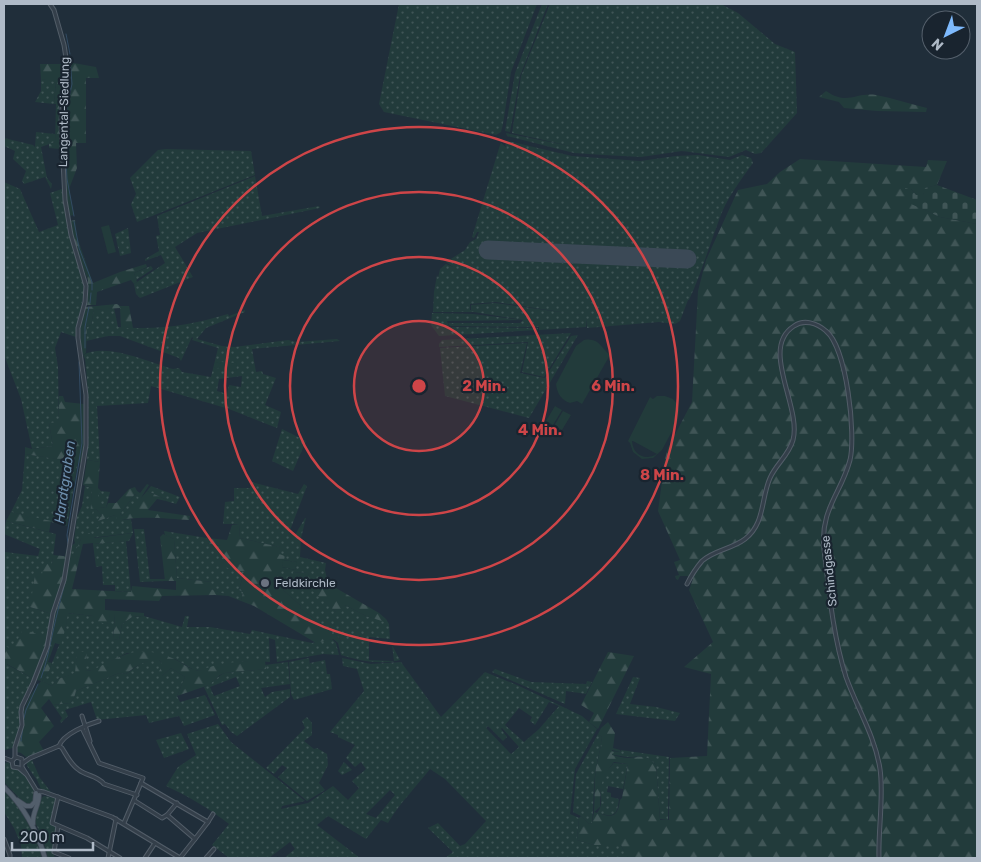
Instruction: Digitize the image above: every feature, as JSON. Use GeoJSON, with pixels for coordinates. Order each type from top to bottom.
{"type":"FeatureCollection","features":[{"type":"Feature","properties":{"kind":"main road"},"geometry":{"type":"LineString","coordinates":[[4,787],[26,806],[30,806],[35,802],[37,792]]}},
{"type":"Feature","properties":{"kind":"main road"},"geometry":{"type":"LineString","coordinates":[[34,827],[33,814],[38,805],[37,792]]}},
{"type":"Feature","properties":{"kind":"main road"},"geometry":{"type":"LineString","coordinates":[[15,798],[34,827],[45,858]]}},
{"type":"Feature","properties":{"kind":"street","name":"Langental-Siedlung"},"geometry":{"type":"LineString","coordinates":[[18,756],[15,747],[22,725],[22,706],[34,684],[47,648],[53,613],[64,580],[86,445],[86,395],[78,328],[84,305],[86,286],[71,236],[65,200],[61,122],[66,58],[54,10],[50,4]]}},
{"type":"Feature","properties":{"kind":"street","name":"Schindgasse"},"geometry":{"type":"LineString","coordinates":[[687,584],[702,561],[745,539],[756,527],[770,478],[791,446],[794,434],[794,418],[780,361],[782,339],[789,329],[799,323],[809,322],[818,325],[830,334],[838,351],[851,410],[850,459],[826,514],[824,546],[836,639],[853,695],[872,736],[881,772],[879,858]]}},
{"type":"Feature","properties":{"kind":"street"},"geometry":{"type":"LineString","coordinates":[[82,716],[91,747],[99,763],[143,778],[124,824]]}},
{"type":"Feature","properties":{"kind":"street"},"geometry":{"type":"LineString","coordinates":[[4,758],[12,761],[13,766],[21,766],[30,758],[59,746],[60,741],[84,727],[100,721]]}},
{"type":"Feature","properties":{"kind":"street"},"geometry":{"type":"LineString","coordinates":[[59,746],[73,765],[80,771],[102,780],[104,784],[137,795]]}},
{"type":"Feature","properties":{"kind":"street"},"geometry":{"type":"LineString","coordinates":[[12,761],[18,756],[30,758]]}},
{"type":"Feature","properties":{"kind":"street"},"geometry":{"type":"LineString","coordinates":[[18,756],[21,766],[37,792],[58,797],[116,819],[180,858],[213,814]]}},
{"type":"Feature","properties":{"kind":"street"},"geometry":{"type":"LineString","coordinates":[[141,783],[208,822]]}},
{"type":"Feature","properties":{"kind":"street"},"geometry":{"type":"LineString","coordinates":[[58,797],[52,823],[87,838],[120,858]]}},
{"type":"Feature","properties":{"kind":"street"},"geometry":{"type":"LineString","coordinates":[[135,801],[162,818],[177,803]]}},
{"type":"Feature","properties":{"kind":"street"},"geometry":{"type":"LineString","coordinates":[[167,815],[195,839]]}},
{"type":"Feature","properties":{"kind":"street"},"geometry":{"type":"LineString","coordinates":[[108,858],[116,819]]}},
{"type":"Feature","properties":{"kind":"street"},"geometry":{"type":"LineString","coordinates":[[58,826],[54,852],[69,858]]}},
{"type":"Feature","properties":{"kind":"street"},"geometry":{"type":"LineString","coordinates":[[4,839],[10,858]]}},
{"type":"Feature","properties":{"kind":"street"},"geometry":{"type":"LineString","coordinates":[[145,858],[154,843]]}},
{"type":"Feature","properties":{"kind":"street"},"geometry":{"type":"LineString","coordinates":[[206,858],[214,849]]}},
{"type":"Feature","properties":{"kind":"green space"},"geometry":{"type":"Polygon","coordinates":[[[399,4],[537,4],[511,72],[501,132],[496,135],[384,112],[379,104],[399,4]]]}},
{"type":"Feature","properties":{"kind":"green space"},"geometry":{"type":"Polygon","coordinates":[[[542,4],[548,4],[520,76],[510,132],[505,131],[515,73],[542,4]]]}},
{"type":"Feature","properties":{"kind":"green space"},"geometry":{"type":"Polygon","coordinates":[[[550,4],[721,4],[738,13],[775,44],[795,52],[797,113],[761,153],[755,154],[746,150],[729,157],[682,151],[641,157],[574,153],[507,136],[506,133],[575,147],[512,133],[521,76],[550,4]]]}},
{"type":"Feature","properties":{"kind":"green space"},"geometry":{"type":"Polygon","coordinates":[[[68,62],[96,67],[99,78],[86,78],[86,143],[76,143],[77,168],[69,189],[74,215],[69,216],[65,188],[64,105],[59,105],[60,149],[49,148],[49,144],[55,142],[56,104],[54,104],[56,82],[41,79],[40,64],[62,64],[68,62]]]}},
{"type":"Feature","properties":{"kind":"green space"},"geometry":{"type":"Polygon","coordinates":[[[41,79],[56,81],[54,104],[35,102],[41,91],[41,79]]]}},
{"type":"Feature","properties":{"kind":"green space"},"geometry":{"type":"Polygon","coordinates":[[[826,91],[840,98],[876,95],[927,108],[926,112],[844,108],[839,102],[819,97],[826,91]]]}},
{"type":"Feature","properties":{"kind":"green space"},"geometry":{"type":"Polygon","coordinates":[[[36,132],[55,134],[55,142],[41,147],[47,178],[52,184],[51,189],[45,177],[24,184],[22,181],[26,171],[13,159],[15,151],[4,146],[4,138],[35,147],[36,132]]]}},
{"type":"Feature","properties":{"kind":"green space"},"geometry":{"type":"Polygon","coordinates":[[[508,141],[572,156],[640,161],[698,155],[730,160],[742,155],[751,158],[753,163],[725,205],[689,300],[680,321],[675,324],[659,322],[587,328],[587,319],[586,327],[539,330],[539,327],[450,326],[448,323],[520,323],[523,320],[474,312],[433,312],[437,275],[438,278],[440,269],[446,264],[453,267],[446,262],[465,250],[470,242],[476,239],[479,232],[477,232],[474,238],[472,237],[500,145],[501,143],[507,148],[505,145],[508,141]],[[496,302],[470,304],[470,310],[471,305],[495,303],[571,314],[496,302]]]}},
{"type":"Feature","properties":{"kind":"green space"},"geometry":{"type":"Polygon","coordinates":[[[158,150],[251,151],[255,175],[137,222],[131,204],[136,194],[130,178],[158,150]]]}},
{"type":"Feature","properties":{"kind":"green space"},"geometry":{"type":"Polygon","coordinates":[[[800,159],[926,167],[928,160],[947,161],[937,185],[926,188],[923,195],[916,195],[911,189],[906,189],[910,203],[940,217],[977,224],[977,858],[624,858],[624,851],[621,845],[594,845],[577,840],[579,818],[581,816],[589,824],[592,823],[595,774],[602,737],[598,734],[601,728],[608,722],[615,733],[613,748],[620,750],[620,752],[612,750],[612,755],[627,758],[643,757],[656,765],[660,820],[669,820],[670,758],[707,756],[711,674],[684,667],[713,642],[689,590],[693,579],[687,576],[680,576],[678,580],[676,579],[675,576],[679,575],[674,562],[680,560],[658,511],[668,448],[692,402],[698,291],[706,260],[738,190],[767,184],[780,172],[800,159]],[[614,762],[609,768],[602,783],[600,807],[594,812],[609,816],[615,814],[622,798],[628,764],[614,762]]]}},
{"type":"Feature","properties":{"kind":"green space"},"geometry":{"type":"Polygon","coordinates":[[[255,176],[262,216],[319,206],[320,208],[197,233],[175,247],[193,277],[140,298],[136,294],[134,284],[165,263],[161,255],[145,261],[145,259],[159,251],[156,236],[160,235],[157,216],[255,176]]]}},
{"type":"Feature","properties":{"kind":"green space"},"geometry":{"type":"Polygon","coordinates":[[[4,182],[20,189],[39,232],[58,225],[50,193],[62,189],[71,242],[84,283],[76,337],[61,332],[55,348],[58,367],[59,423],[49,423],[53,446],[32,449],[21,399],[4,355],[4,182]]]}},
{"type":"Feature","properties":{"kind":"green space"},"geometry":{"type":"Polygon","coordinates":[[[937,185],[977,200],[977,224],[940,217],[909,203],[905,188],[911,189],[916,195],[923,195],[925,188],[937,185]]]}},
{"type":"Feature","properties":{"kind":"green space"},"geometry":{"type":"Polygon","coordinates":[[[75,220],[77,237],[93,283],[146,264],[147,267],[134,273],[137,282],[134,284],[131,280],[97,292],[96,305],[87,305],[88,280],[76,249],[70,221],[75,220]]]}},
{"type":"Feature","properties":{"kind":"green space"},"geometry":{"type":"Polygon","coordinates":[[[109,225],[116,252],[108,254],[101,227],[109,225]]]}},
{"type":"Feature","properties":{"kind":"green space"},"geometry":{"type":"Polygon","coordinates":[[[128,228],[131,253],[120,256],[115,234],[128,228]]]}},
{"type":"Feature","properties":{"kind":"green space"},"geometry":{"type":"Polygon","coordinates":[[[151,266],[153,269],[136,280],[134,273],[151,266]]]}},
{"type":"Feature","properties":{"kind":"green space"},"geometry":{"type":"Polygon","coordinates":[[[117,304],[129,306],[133,328],[121,328],[120,308],[94,310],[91,325],[87,327],[86,353],[83,355],[80,332],[84,309],[86,307],[117,304]]]}},
{"type":"Feature","properties":{"kind":"green space"},"geometry":{"type":"Polygon","coordinates":[[[114,308],[118,327],[148,328],[200,322],[228,314],[229,316],[245,310],[245,312],[206,328],[197,339],[222,346],[234,347],[288,340],[297,342],[337,339],[340,341],[252,349],[256,372],[262,371],[263,374],[276,378],[265,405],[281,412],[277,428],[229,409],[151,386],[148,403],[97,406],[100,462],[87,460],[89,435],[88,397],[85,359],[83,355],[103,351],[128,354],[173,369],[179,368],[182,372],[211,377],[218,348],[192,340],[192,337],[181,361],[179,358],[120,336],[108,336],[86,341],[87,327],[91,325],[94,310],[114,308]],[[242,376],[219,379],[217,391],[227,394],[229,385],[241,387],[242,376]]]}},
{"type":"Feature","properties":{"kind":"green space"},"geometry":{"type":"Polygon","coordinates":[[[432,313],[473,314],[522,320],[447,321],[449,327],[538,328],[538,330],[439,336],[431,325],[432,313]]]}},
{"type":"Feature","properties":{"kind":"green space"},"geometry":{"type":"Polygon","coordinates":[[[571,333],[544,377],[522,372],[528,342],[439,347],[442,340],[571,333]]]}},
{"type":"Feature","properties":{"kind":"green space"},"geometry":{"type":"Polygon","coordinates":[[[578,335],[529,418],[445,396],[440,348],[527,343],[520,373],[545,378],[571,336],[578,335]]]}},
{"type":"Feature","properties":{"kind":"green space"},"geometry":{"type":"Polygon","coordinates":[[[584,340],[593,340],[610,355],[582,404],[577,401],[570,403],[560,396],[556,384],[576,346],[584,340]]]}},
{"type":"Feature","properties":{"kind":"green space"},"geometry":{"type":"Polygon","coordinates":[[[217,362],[220,364],[221,362],[237,363],[236,371],[220,370],[220,367],[217,369],[214,367],[214,364],[217,362]]]}},
{"type":"Feature","properties":{"kind":"green space"},"geometry":{"type":"Polygon","coordinates":[[[59,396],[63,396],[65,402],[84,404],[82,463],[25,454],[25,447],[32,449],[53,446],[49,423],[59,422],[59,396]]]}},
{"type":"Feature","properties":{"kind":"green space"},"geometry":{"type":"Polygon","coordinates":[[[657,396],[665,396],[673,399],[679,411],[678,420],[662,450],[653,458],[642,459],[633,452],[628,441],[650,397],[653,399],[657,396]],[[633,441],[635,450],[640,455],[648,457],[657,454],[633,441]]]}},
{"type":"Feature","properties":{"kind":"green space"},"geometry":{"type":"Polygon","coordinates":[[[555,406],[562,410],[553,425],[546,421],[555,406]]]}},
{"type":"Feature","properties":{"kind":"green space"},"geometry":{"type":"Polygon","coordinates":[[[563,411],[571,415],[562,430],[554,426],[563,411]]]}},
{"type":"Feature","properties":{"kind":"green space"},"geometry":{"type":"Polygon","coordinates":[[[282,429],[306,441],[293,471],[272,461],[282,429]]]}},
{"type":"Feature","properties":{"kind":"green space"},"geometry":{"type":"Polygon","coordinates":[[[25,454],[78,462],[67,526],[11,512],[22,490],[25,454]]]}},
{"type":"Feature","properties":{"kind":"green space"},"geometry":{"type":"Polygon","coordinates":[[[87,460],[100,462],[98,488],[101,491],[99,494],[99,507],[106,508],[108,503],[116,503],[129,489],[135,487],[140,493],[147,484],[149,485],[141,498],[147,491],[166,501],[157,499],[148,510],[190,516],[189,520],[143,518],[118,521],[115,515],[98,521],[98,527],[95,528],[96,520],[102,516],[96,509],[93,510],[90,520],[92,488],[83,485],[87,460]],[[135,494],[120,514],[122,516],[139,498],[135,494]]]}},
{"type":"Feature","properties":{"kind":"green space"},"geometry":{"type":"Polygon","coordinates":[[[251,482],[298,494],[304,484],[307,486],[289,533],[295,535],[306,518],[301,538],[300,557],[326,563],[327,579],[309,579],[308,573],[294,572],[336,612],[345,605],[366,616],[384,621],[386,619],[389,624],[390,639],[369,637],[369,660],[393,661],[370,662],[341,655],[338,643],[341,640],[300,608],[301,606],[273,581],[282,567],[295,570],[296,562],[283,560],[278,554],[280,547],[240,538],[239,524],[223,524],[225,502],[234,501],[234,488],[250,488],[251,482]]]}},
{"type":"Feature","properties":{"kind":"green space"},"geometry":{"type":"Polygon","coordinates":[[[85,486],[92,488],[91,520],[92,510],[96,509],[102,516],[98,521],[115,515],[121,520],[131,519],[133,533],[81,539],[73,558],[65,557],[66,550],[75,543],[77,517],[82,506],[85,486]]]}},
{"type":"Feature","properties":{"kind":"green space"},"geometry":{"type":"Polygon","coordinates":[[[151,486],[180,497],[176,504],[166,501],[147,491],[151,486]]]}},
{"type":"Feature","properties":{"kind":"green space"},"geometry":{"type":"Polygon","coordinates":[[[101,491],[110,492],[106,508],[99,507],[99,494],[101,491]]]}},
{"type":"Feature","properties":{"kind":"green space"},"geometry":{"type":"Polygon","coordinates":[[[135,494],[140,498],[122,516],[120,514],[135,494]]]}},
{"type":"Feature","properties":{"kind":"green space"},"geometry":{"type":"Polygon","coordinates":[[[11,512],[51,521],[49,532],[6,521],[11,512]]]}},
{"type":"Feature","properties":{"kind":"green space"},"geometry":{"type":"Polygon","coordinates":[[[6,521],[56,534],[52,565],[42,575],[30,607],[52,614],[48,638],[12,650],[4,646],[4,554],[5,552],[38,556],[40,549],[4,534],[6,521]]]}},
{"type":"Feature","properties":{"kind":"green space"},"geometry":{"type":"Polygon","coordinates":[[[239,524],[240,538],[280,547],[279,554],[285,556],[282,568],[273,581],[301,606],[300,608],[337,636],[341,640],[338,643],[333,639],[316,643],[254,606],[241,601],[243,592],[239,590],[244,572],[220,566],[221,546],[207,543],[207,538],[227,540],[232,525],[239,524]]]}},
{"type":"Feature","properties":{"kind":"green space"},"geometry":{"type":"Polygon","coordinates":[[[134,529],[144,529],[150,579],[165,579],[165,581],[140,582],[134,529]]]}},
{"type":"Feature","properties":{"kind":"green space"},"geometry":{"type":"Polygon","coordinates":[[[164,531],[207,538],[207,543],[221,546],[244,572],[239,590],[243,592],[241,601],[211,589],[211,582],[177,578],[174,539],[165,535],[164,531]]]}},
{"type":"Feature","properties":{"kind":"green space"},"geometry":{"type":"Polygon","coordinates":[[[89,533],[95,538],[133,533],[129,541],[83,544],[72,589],[131,592],[132,586],[176,590],[176,581],[165,581],[160,537],[163,534],[174,539],[177,578],[211,582],[211,589],[229,596],[162,596],[159,601],[105,599],[105,610],[144,613],[144,616],[132,617],[122,624],[119,640],[113,639],[115,614],[110,614],[109,624],[97,622],[93,616],[68,613],[61,645],[55,643],[48,662],[52,663],[42,681],[52,686],[58,679],[75,673],[77,652],[87,652],[85,670],[91,671],[121,656],[139,652],[159,654],[172,658],[192,669],[200,671],[223,664],[250,661],[265,661],[266,669],[225,673],[209,685],[177,696],[185,677],[171,668],[162,676],[158,673],[162,663],[159,660],[145,662],[126,674],[119,673],[76,691],[70,703],[53,705],[49,699],[41,708],[54,726],[39,742],[44,751],[26,757],[17,752],[17,746],[23,730],[24,711],[30,696],[41,681],[7,664],[4,668],[4,646],[13,649],[23,629],[47,638],[52,614],[30,607],[35,575],[42,574],[44,563],[52,565],[53,555],[73,557],[81,539],[89,533]]]}},
{"type":"Feature","properties":{"kind":"green space"},"geometry":{"type":"Polygon","coordinates":[[[126,541],[131,592],[115,591],[115,585],[103,585],[102,566],[96,567],[93,544],[126,541]]]}},
{"type":"Feature","properties":{"kind":"green space"},"geometry":{"type":"Polygon","coordinates":[[[283,560],[297,562],[295,570],[282,567],[283,560]]]}},
{"type":"Feature","properties":{"kind":"green space"},"geometry":{"type":"Polygon","coordinates":[[[293,572],[308,573],[310,579],[327,580],[329,584],[379,613],[386,619],[385,622],[366,616],[345,605],[341,613],[336,612],[297,577],[292,576],[293,572]]]}},
{"type":"Feature","properties":{"kind":"green space"},"geometry":{"type":"Polygon","coordinates":[[[67,613],[93,616],[108,624],[110,614],[115,614],[113,639],[119,640],[122,624],[132,617],[144,616],[182,627],[185,616],[189,616],[187,627],[210,627],[250,634],[252,630],[312,643],[332,639],[336,643],[339,655],[323,654],[277,662],[275,640],[269,638],[270,662],[238,662],[200,671],[194,670],[175,659],[127,653],[92,671],[85,670],[77,653],[76,673],[58,679],[52,686],[42,681],[49,671],[60,645],[66,626],[67,613]]]}},
{"type":"Feature","properties":{"kind":"green space"},"geometry":{"type":"Polygon","coordinates":[[[392,645],[400,660],[394,661],[392,645]]]}},
{"type":"Feature","properties":{"kind":"green space"},"geometry":{"type":"Polygon","coordinates":[[[608,652],[634,656],[598,729],[589,722],[594,713],[581,705],[608,652]]]}},
{"type":"Feature","properties":{"kind":"green space"},"geometry":{"type":"Polygon","coordinates":[[[309,658],[311,673],[310,663],[325,660],[327,674],[330,674],[332,689],[294,700],[291,694],[289,662],[309,658]]]}},
{"type":"Feature","properties":{"kind":"green space"},"geometry":{"type":"Polygon","coordinates":[[[342,658],[371,664],[401,662],[441,717],[485,672],[582,716],[597,729],[575,769],[570,814],[579,818],[577,840],[594,845],[621,845],[624,851],[624,858],[445,858],[453,852],[428,828],[438,823],[460,846],[465,844],[486,821],[445,779],[430,769],[402,802],[388,823],[381,820],[366,839],[328,816],[317,825],[360,858],[284,858],[295,849],[290,842],[269,858],[229,858],[212,845],[229,824],[199,803],[166,786],[178,767],[196,755],[187,734],[218,724],[231,742],[305,801],[282,806],[281,809],[308,803],[333,786],[348,800],[359,788],[352,781],[366,769],[361,762],[355,767],[346,758],[355,745],[330,732],[364,691],[357,669],[343,666],[342,658]],[[549,702],[535,725],[530,721],[532,717],[519,708],[505,725],[524,742],[539,729],[559,706],[549,702]],[[488,726],[486,728],[511,754],[519,747],[502,728],[507,737],[503,741],[488,726]],[[390,790],[366,814],[376,818],[395,795],[390,790]]]}},
{"type":"Feature","properties":{"kind":"green space"},"geometry":{"type":"Polygon","coordinates":[[[150,660],[159,660],[162,663],[162,676],[171,668],[185,677],[177,696],[180,702],[205,695],[215,715],[184,726],[179,716],[149,723],[146,715],[97,720],[91,702],[65,710],[68,716],[61,723],[62,718],[53,705],[70,703],[76,691],[119,673],[126,674],[140,664],[150,660]]]}},
{"type":"Feature","properties":{"kind":"green space"},"geometry":{"type":"Polygon","coordinates":[[[288,662],[290,684],[261,688],[265,697],[272,692],[290,689],[290,697],[237,736],[225,724],[222,725],[204,687],[225,673],[265,669],[265,665],[288,662]],[[236,677],[210,687],[214,696],[240,686],[236,677]]]}},
{"type":"Feature","properties":{"kind":"green space"},"geometry":{"type":"Polygon","coordinates":[[[6,664],[34,679],[23,698],[19,714],[20,726],[13,748],[4,750],[4,668],[6,664]]]}},
{"type":"Feature","properties":{"kind":"green space"},"geometry":{"type":"Polygon","coordinates":[[[495,669],[531,682],[586,684],[587,681],[592,682],[586,694],[566,691],[565,704],[492,672],[495,669]]]}},
{"type":"Feature","properties":{"kind":"green space"},"geometry":{"type":"Polygon","coordinates":[[[633,677],[640,678],[630,704],[656,707],[680,713],[675,721],[616,714],[633,677]]]}},
{"type":"Feature","properties":{"kind":"green space"},"geometry":{"type":"Polygon","coordinates":[[[307,717],[312,723],[312,735],[304,741],[314,749],[317,748],[327,754],[328,765],[319,783],[325,790],[307,801],[278,777],[287,768],[282,765],[274,774],[266,768],[305,728],[302,721],[307,717]]]}},
{"type":"Feature","properties":{"kind":"green space"},"geometry":{"type":"Polygon","coordinates":[[[181,733],[189,749],[164,758],[156,740],[181,733]]]}},
{"type":"Feature","properties":{"kind":"green space"},"geometry":{"type":"Polygon","coordinates":[[[598,734],[602,737],[595,775],[592,823],[589,824],[581,816],[573,812],[576,774],[598,734]]]}},
{"type":"Feature","properties":{"kind":"green space"},"geometry":{"type":"Polygon","coordinates":[[[621,750],[669,757],[668,820],[660,819],[656,765],[650,759],[644,757],[612,755],[612,751],[620,752],[621,750]]]}},
{"type":"Feature","properties":{"kind":"green space"},"geometry":{"type":"Polygon","coordinates":[[[32,760],[40,778],[50,793],[41,789],[27,766],[27,762],[32,760]]]}},
{"type":"Feature","properties":{"kind":"green space"},"geometry":{"type":"Polygon","coordinates":[[[8,762],[14,769],[21,770],[33,787],[35,798],[30,805],[23,802],[4,782],[4,764],[8,762]]]}},
{"type":"Feature","properties":{"kind":"green space"},"geometry":{"type":"Polygon","coordinates":[[[344,762],[352,770],[342,775],[338,771],[344,762]]]}},
{"type":"Feature","properties":{"kind":"green space"},"geometry":{"type":"Polygon","coordinates":[[[614,763],[628,764],[623,789],[608,786],[607,792],[611,793],[611,797],[619,799],[616,812],[611,815],[597,813],[601,803],[602,779],[614,763]]]}},
{"type":"Feature","properties":{"kind":"green space"},"geometry":{"type":"Polygon","coordinates":[[[4,791],[17,806],[27,822],[42,858],[22,858],[21,845],[14,828],[4,812],[4,791]]]}},
{"type":"Feature","properties":{"kind":"green space"},"geometry":{"type":"Polygon","coordinates":[[[44,796],[57,798],[51,824],[58,827],[53,852],[55,858],[48,858],[43,839],[34,820],[39,800],[44,796]]]}},
{"type":"Feature","properties":{"kind":"waterway","name":"Hardtgraben"},"geometry":{"type":"LineString","coordinates":[[66,34],[70,54]]}},
{"type":"Feature","properties":{"kind":"waterway","name":"Hardtgraben"},"geometry":{"type":"LineString","coordinates":[[70,59],[72,84],[67,107],[65,143],[67,179],[74,216]]}},
{"type":"Feature","properties":{"kind":"waterway","name":"Hardtgraben"},"geometry":{"type":"LineString","coordinates":[[74,221],[79,248],[92,282],[92,290]]}},
{"type":"Feature","properties":{"kind":"waterway","name":"Hardtgraben"},"geometry":{"type":"LineString","coordinates":[[90,303],[91,293]]}},
{"type":"Feature","properties":{"kind":"waterway","name":"Hardtgraben"},"geometry":{"type":"LineString","coordinates":[[85,348],[85,327],[89,307]]}},
{"type":"Feature","properties":{"kind":"waterway","name":"Hardtgraben"},"geometry":{"type":"LineString","coordinates":[[68,544],[67,535],[82,443],[79,362]]}},
{"type":"Feature","properties":{"kind":"waterway","name":"Hardtgraben"},"geometry":{"type":"LineString","coordinates":[[41,678],[65,584],[67,568]]}},
{"type":"Feature","properties":{"kind":"waterway"},"geometry":{"type":"LineString","coordinates":[[23,722],[26,710],[38,684]]}},
{"type":"Feature","properties":{"kind":"waterway"},"geometry":{"type":"LineString","coordinates":[[21,741],[23,726]]}},
{"type":"Feature","properties":{"kind":"runway"},"geometry":{"type":"LineString","coordinates":[[488,250],[687,259]]}},
{"type":"Feature","properties":{"kind":"place","name":"Feldkirchle"},"geometry":{"type":"Point","coordinates":[265,583]}}]}
